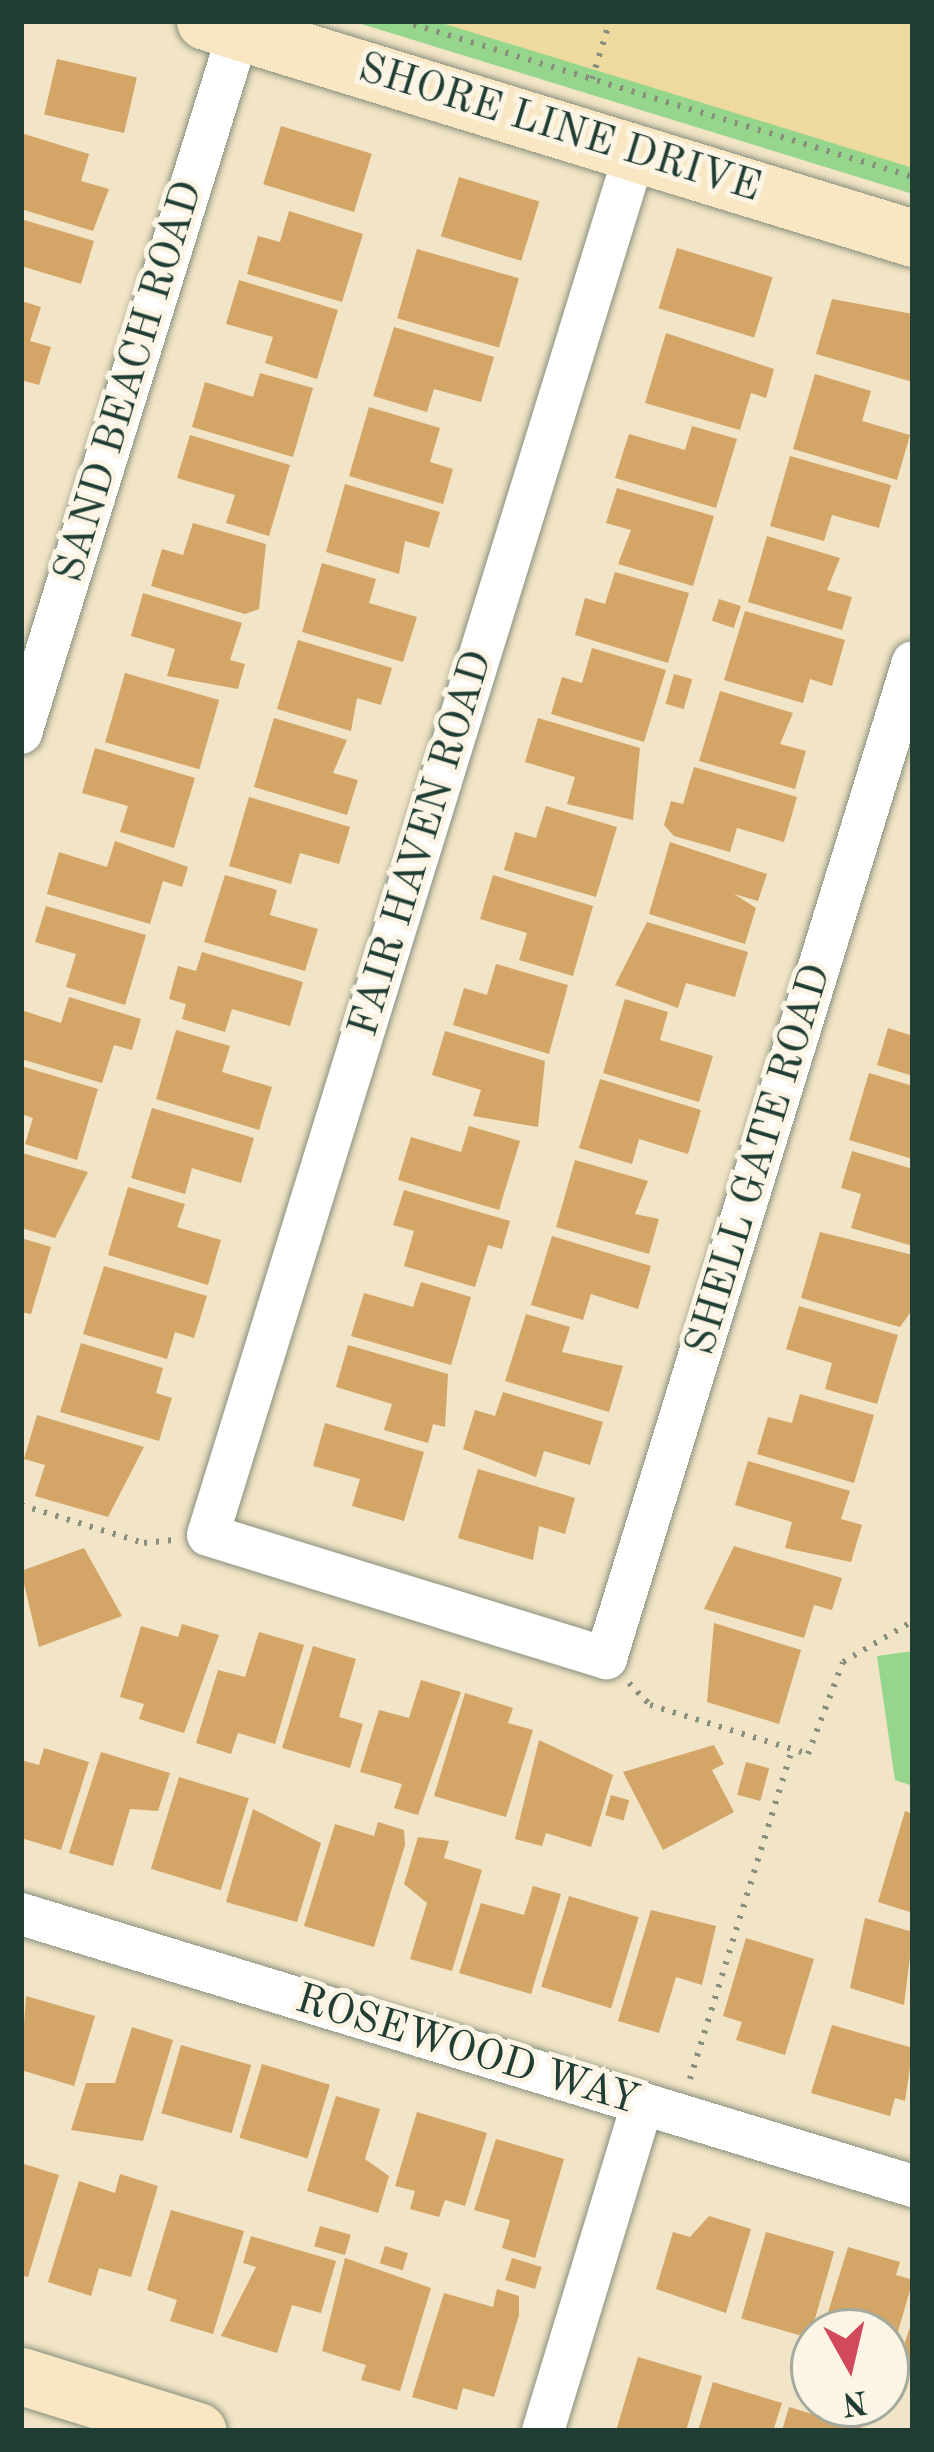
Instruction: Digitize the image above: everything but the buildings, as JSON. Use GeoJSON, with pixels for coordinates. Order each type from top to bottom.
{"type":"FeatureCollection","features":[{"type":"Feature","properties":{"kind":"street","name":"SHORE LINE DRIVE"},"geometry":{"type":"LineString","coordinates":[[222,26],[913,238]]}},
{"type":"Feature","properties":{"kind":"street","name":"SAND BEACH ROAD"},"geometry":{"type":"LineString","coordinates":[[21,733],[222,26]]}},
{"type":"Feature","properties":{"kind":"street","name":"FAIR HAVEN ROAD"},"geometry":{"type":"LineString","coordinates":[[208,1535],[635,153]]}},
{"type":"Feature","properties":{"kind":"street","name":"SHELL GATE ROAD"},"geometry":{"type":"LineString","coordinates":[[606,1658],[913,662]]}},
{"type":"Feature","properties":{"kind":"street"},"geometry":{"type":"LineString","coordinates":[[208,1535],[606,1658]]}},
{"type":"Feature","properties":{"kind":"street","name":"ROSEWOOD WAY"},"geometry":{"type":"LineString","coordinates":[[21,1914],[913,2186]]}},
{"type":"Feature","properties":{"kind":"street"},"geometry":{"type":"LineString","coordinates":[[544,2431],[661,2111]]}},
{"type":"Feature","properties":{"kind":"street"},"geometry":{"type":"LineString","coordinates":[[21,2376],[198,2431]]}},
{"type":"Feature","properties":{"kind":"path"},"geometry":{"type":"LineString","coordinates":[[402,21],[913,178]]}},
{"type":"Feature","properties":{"kind":"path"},"geometry":{"type":"LineString","coordinates":[[592,80],[610,21]]}},
{"type":"Feature","properties":{"kind":"path"},"geometry":{"type":"LineString","coordinates":[[21,1505],[144,1543],[208,1535]]}},
{"type":"Feature","properties":{"kind":"path"},"geometry":{"type":"LineString","coordinates":[[606,1658],[650,1705],[808,1754],[843,1662],[913,1621]]}},
{"type":"Feature","properties":{"kind":"path"},"geometry":{"type":"LineString","coordinates":[[661,2111],[792,1750]]}},
{"type":"Feature","properties":{"kind":"green space"},"geometry":{"type":"Polygon","coordinates":[[[352,21],[913,21],[913,194],[352,21]]]}},
{"type":"Feature","properties":{"kind":"green space"},"geometry":{"type":"Polygon","coordinates":[[[913,1651],[913,1786],[895,1780],[877,1656],[913,1651]]]}},
{"type":"Feature","properties":{"kind":"sand"},"geometry":{"type":"Polygon","coordinates":[[[435,21],[913,21],[913,168],[706,104],[435,21]]]}}]}
